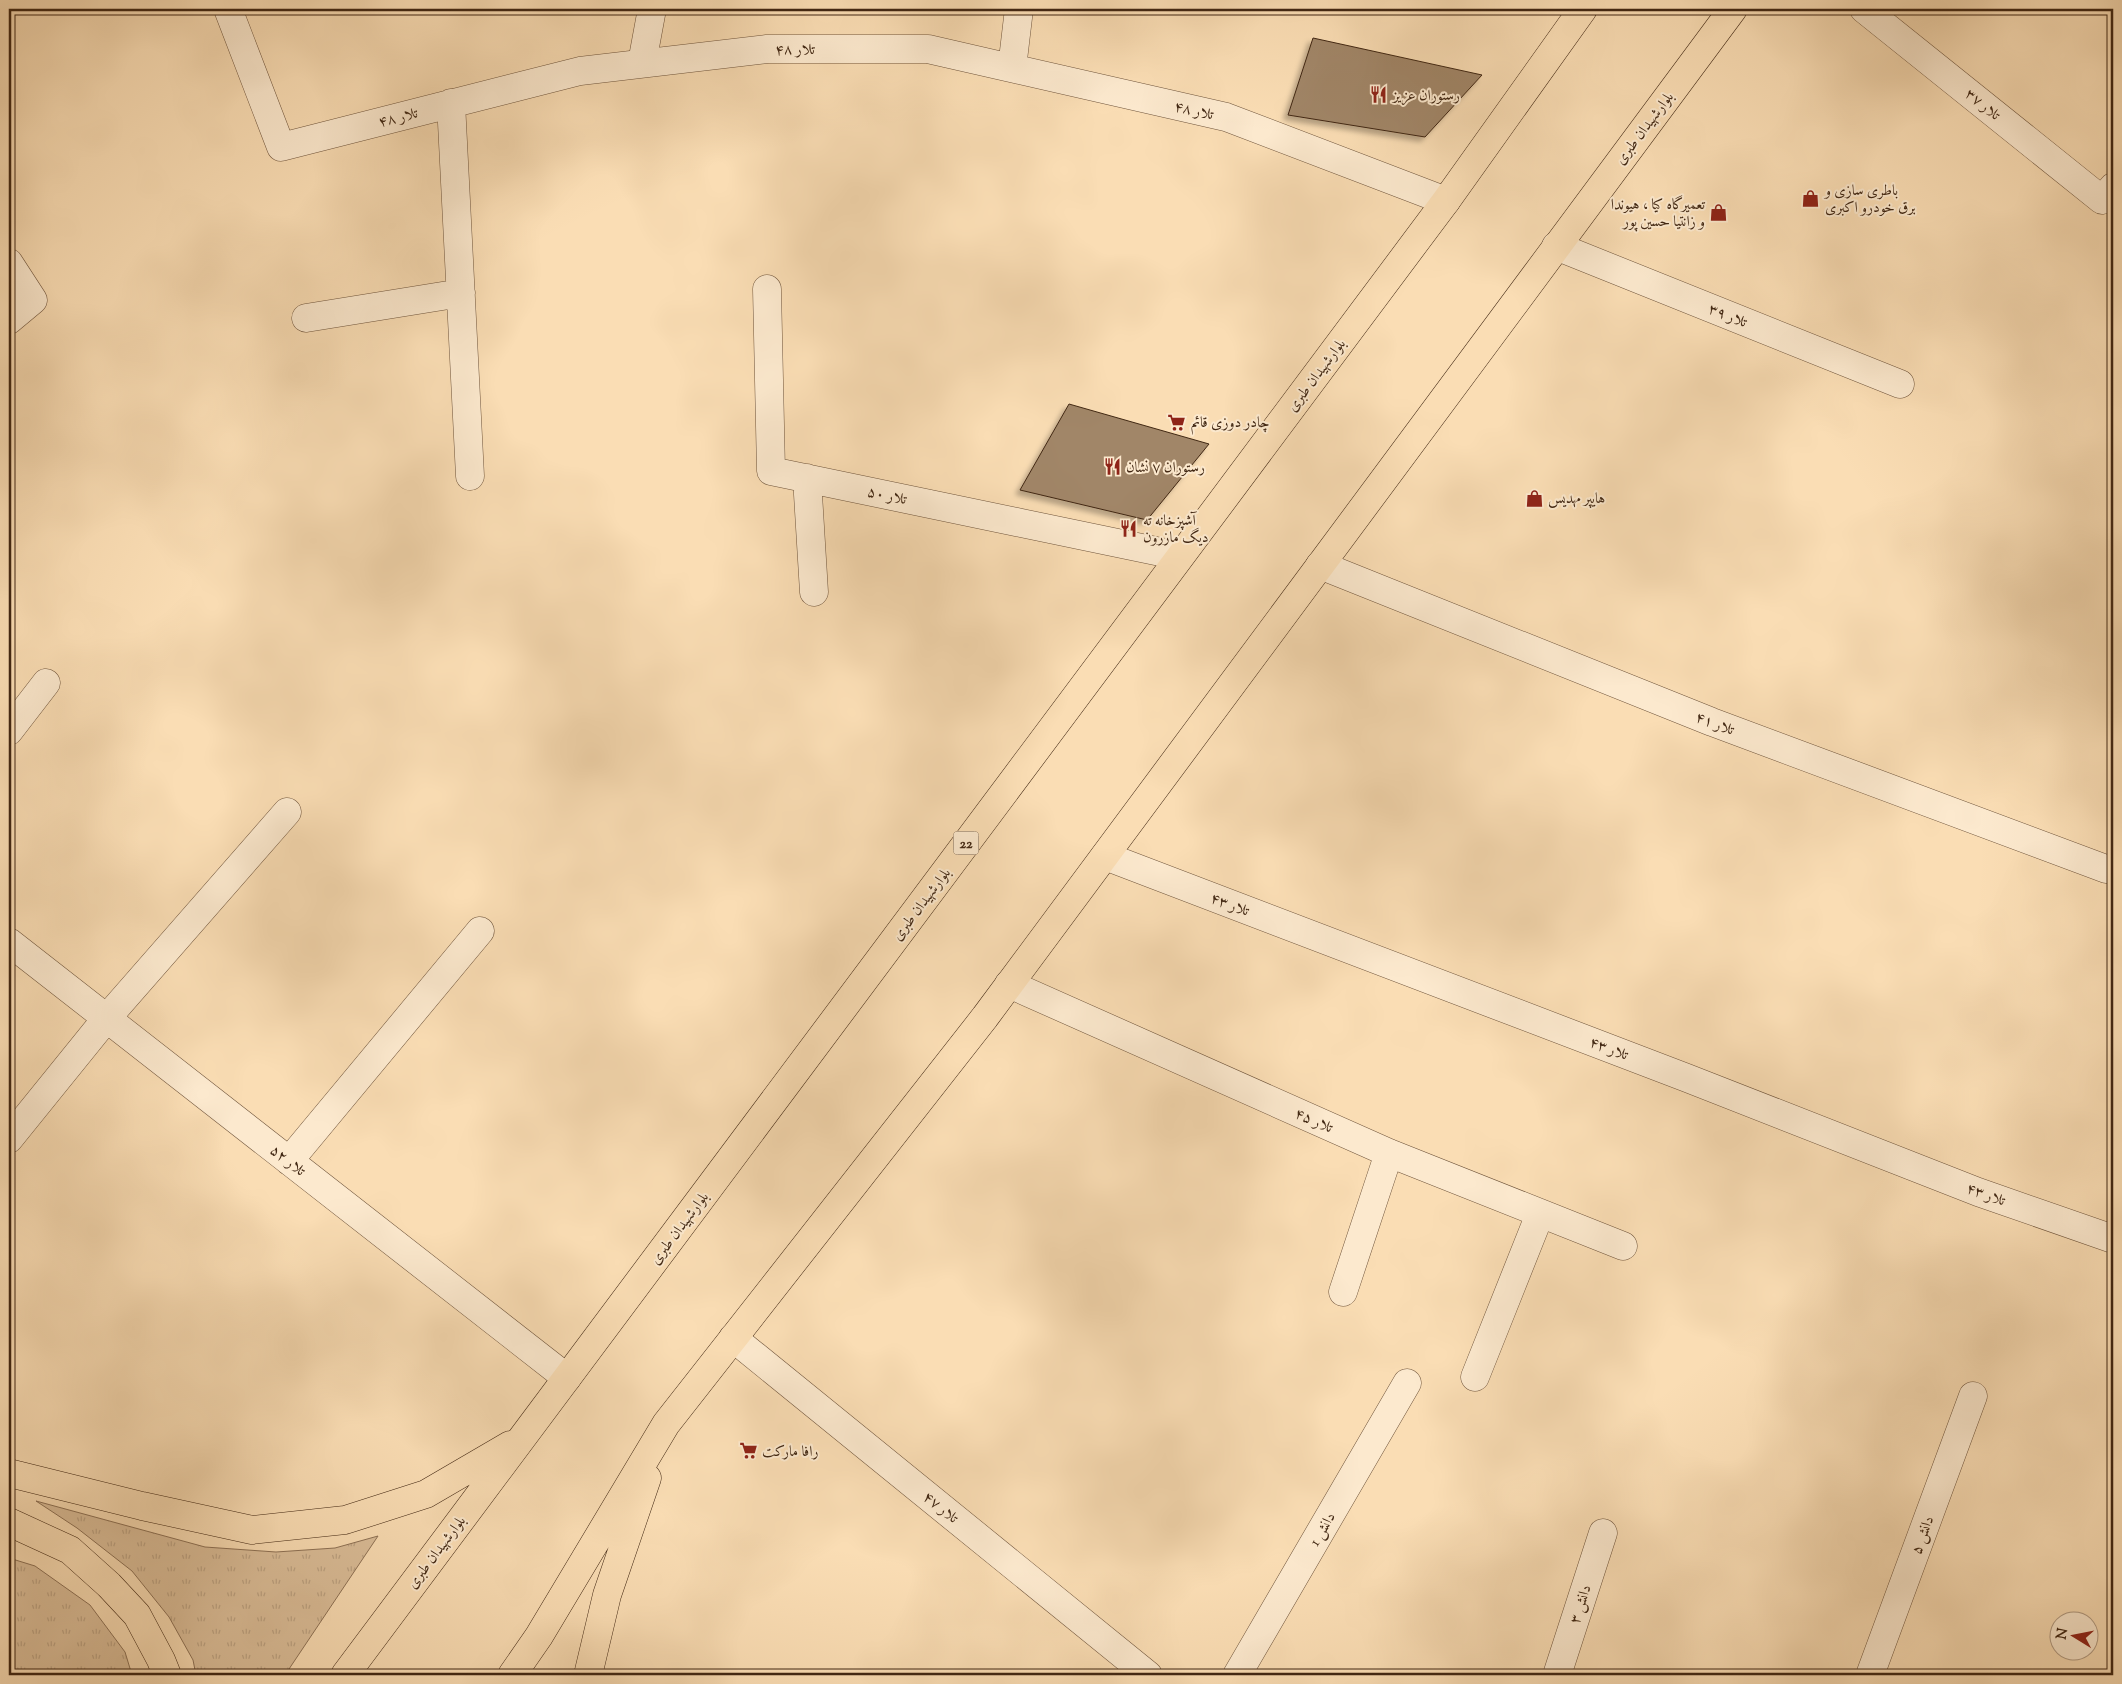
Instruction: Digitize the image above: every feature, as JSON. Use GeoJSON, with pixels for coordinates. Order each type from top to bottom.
{"type":"FeatureCollection","features":[{"type":"Feature","properties":{"kind":"highway","name":"بلوارشهیدان طبری"},"geometry":{"type":"LineString","coordinates":[[345,1675],[1446,201],[1583,9]]}},
{"type":"Feature","properties":{"kind":"highway","name":"بلوارشهیدان طبری"},"geometry":{"type":"LineString","coordinates":[[512,1675],[539,1636],[666,1424],[1009,984],[1733,9]]}},
{"type":"Feature","properties":{"kind":"highway"},"geometry":{"type":"LineString","coordinates":[[588,1675],[607,1595],[666,1424]]}},
{"type":"Feature","properties":{"kind":"highway"},"geometry":{"type":"LineString","coordinates":[[9,1473],[142,1506],[252,1530],[345,1520],[426,1494],[522,1438]]}},
{"type":"Feature","properties":{"kind":"highway"},"geometry":{"type":"LineString","coordinates":[[9,1522],[70,1550],[109,1585],[137,1615],[167,1675]]}},
{"type":"Feature","properties":{"kind":"street","name":"تلار ۴۸"},"geometry":{"type":"LineString","coordinates":[[228,9],[281,147],[580,71],[766,49],[928,49],[1226,117],[1446,201]]}},
{"type":"Feature","properties":{"kind":"street"},"geometry":{"type":"LineString","coordinates":[[642,63],[652,9]]}},
{"type":"Feature","properties":{"kind":"street"},"geometry":{"type":"LineString","coordinates":[[1012,68],[1019,9]]}},
{"type":"Feature","properties":{"kind":"street","name":"تلار ۳۷"},"geometry":{"type":"LineString","coordinates":[[1864,9],[2108,194]]}},
{"type":"Feature","properties":{"kind":"street"},"geometry":{"type":"LineString","coordinates":[[451,104],[470,476]]}},
{"type":"Feature","properties":{"kind":"street","name":"تلار ۳۹"},"geometry":{"type":"LineString","coordinates":[[1556,246],[1900,384]]}},
{"type":"Feature","properties":{"kind":"street"},"geometry":{"type":"LineString","coordinates":[[9,263],[33,300],[9,320]]}},
{"type":"Feature","properties":{"kind":"street","name":"تلار ۵۰"},"geometry":{"type":"LineString","coordinates":[[767,289],[771,471],[1180,556]]}},
{"type":"Feature","properties":{"kind":"street"},"geometry":{"type":"LineString","coordinates":[[306,318],[461,293]]}},
{"type":"Feature","properties":{"kind":"street"},"geometry":{"type":"LineString","coordinates":[[806,478],[814,592]]}},
{"type":"Feature","properties":{"kind":"street","name":"تلار ۴۱"},"geometry":{"type":"LineString","coordinates":[[1320,565],[1712,722],[2113,870]]}},
{"type":"Feature","properties":{"kind":"street"},"geometry":{"type":"LineString","coordinates":[[9,731],[46,683]]}},
{"type":"Feature","properties":{"kind":"street"},"geometry":{"type":"LineString","coordinates":[[9,1138],[106,1019],[286,812]]}},
{"type":"Feature","properties":{"kind":"street","name":"تلار ۴۳"},"geometry":{"type":"LineString","coordinates":[[1105,856],[1978,1192],[2113,1239]]}},
{"type":"Feature","properties":{"kind":"street"},"geometry":{"type":"LineString","coordinates":[[289,1161],[480,931]]}},
{"type":"Feature","properties":{"kind":"street","name":"تلار ۵۲"},"geometry":{"type":"LineString","coordinates":[[9,942],[567,1378]]}},
{"type":"Feature","properties":{"kind":"street","name":"تلار ۴۵"},"geometry":{"type":"LineString","coordinates":[[1009,984],[1389,1152],[1624,1246]]}},
{"type":"Feature","properties":{"kind":"street"},"geometry":{"type":"LineString","coordinates":[[1344,1292],[1389,1152]]}},
{"type":"Feature","properties":{"kind":"street"},"geometry":{"type":"LineString","coordinates":[[1475,1377],[1540,1214]]}},
{"type":"Feature","properties":{"kind":"street","name":"تلار ۴۷"},"geometry":{"type":"LineString","coordinates":[[733,1338],[1148,1675]]}},
{"type":"Feature","properties":{"kind":"street","name":"دانش 1"},"geometry":{"type":"LineString","coordinates":[[1237,1675],[1407,1383]]}},
{"type":"Feature","properties":{"kind":"street","name":"دانش ۵"},"geometry":{"type":"LineString","coordinates":[[1870,1675],[1974,1396]]}},
{"type":"Feature","properties":{"kind":"street","name":"دانش ۳"},"geometry":{"type":"LineString","coordinates":[[1557,1675],[1603,1533]]}},
{"type":"Feature","properties":{"kind":"green space"},"geometry":{"type":"Polygon","coordinates":[[[36,1501],[205,1547],[276,1552],[335,1548],[378,1536],[285,1675],[196,1675],[193,1660],[169,1617],[132,1571],[77,1528],[36,1501]]]}},
{"type":"Feature","properties":{"kind":"green space"},"geometry":{"type":"Polygon","coordinates":[[[9,1558],[35,1566],[90,1605],[125,1652],[132,1675],[9,1675],[9,1558]]]}},
{"type":"Feature","properties":{"kind":"building","name":"رستوران عزیز"},"geometry":{"type":"Polygon","coordinates":[[[1313,38],[1482,75],[1425,137],[1288,115],[1313,38]]]}},
{"type":"Feature","properties":{"kind":"building","name":"رستوران ۷ نشان"},"geometry":{"type":"Polygon","coordinates":[[[1069,404],[1209,444],[1147,520],[1020,490],[1069,404]]]}},
{"type":"Feature","properties":{"kind":"place","name":"رستوران عزیز"},"geometry":{"type":"Point","coordinates":[1379,95]}},
{"type":"Feature","properties":{"kind":"place","name":"باطری سازی و برق خودرو اکبری"},"geometry":{"type":"Point","coordinates":[1811,199]}},
{"type":"Feature","properties":{"kind":"place","name":"تعمیرگاه کیا ، هیوندا و زانتیا حسین پور"},"geometry":{"type":"Point","coordinates":[1719,213]}},
{"type":"Feature","properties":{"kind":"place","name":"چادر دوزی قائم"},"geometry":{"type":"Point","coordinates":[1177,422]}},
{"type":"Feature","properties":{"kind":"place","name":"رستوران ۷ نشان"},"geometry":{"type":"Point","coordinates":[1112,467]}},
{"type":"Feature","properties":{"kind":"place","name":"هایپر مهدیس"},"geometry":{"type":"Point","coordinates":[1534,498]}},
{"type":"Feature","properties":{"kind":"place","name":"آشپزخانه ته دیگ مازرون"},"geometry":{"type":"Point","coordinates":[1129,529]}},
{"type":"Feature","properties":{"kind":"place","name":"رافا مارکت"},"geometry":{"type":"Point","coordinates":[748,1451]}}]}
